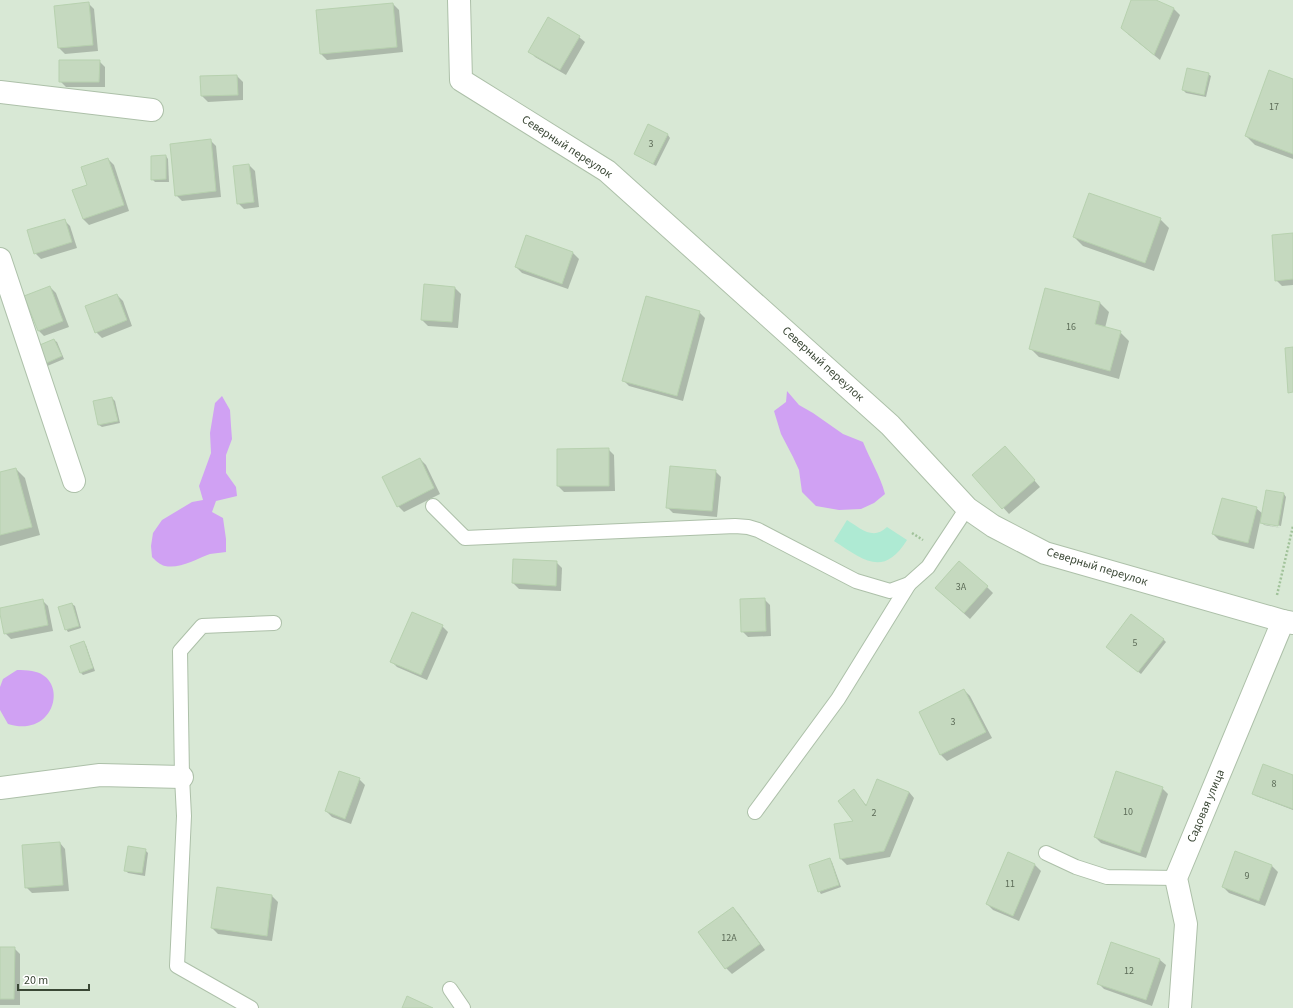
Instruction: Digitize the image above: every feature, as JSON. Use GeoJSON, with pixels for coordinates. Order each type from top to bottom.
{"type":"FeatureCollection","features":[{"type":"Feature","properties":{"kind":"street","name":"Северный переулок"},"geometry":{"type":"LineString","coordinates":[[459,0],[461,80],[607,171],[890,424],[967,508],[993,526],[1045,553],[1282,621]]}},
{"type":"Feature","properties":{"kind":"street"},"geometry":{"type":"LineString","coordinates":[[0,92],[152,110]]}},
{"type":"Feature","properties":{"kind":"street"},"geometry":{"type":"LineString","coordinates":[[0,259],[74,481]]}},
{"type":"Feature","properties":{"kind":"street","name":"Садовая улица"},"geometry":{"type":"LineString","coordinates":[[1176,878],[1282,621]]}},
{"type":"Feature","properties":{"kind":"street"},"geometry":{"type":"LineString","coordinates":[[0,788],[100,775],[182,777]]}},
{"type":"Feature","properties":{"kind":"street"},"geometry":{"type":"LineString","coordinates":[[1176,878],[1186,924],[1180,1008]]}},
{"type":"Feature","properties":{"kind":"lane"},"geometry":{"type":"LineString","coordinates":[[433,506],[465,538],[748,527],[758,530],[856,581],[890,591],[909,584]]}},
{"type":"Feature","properties":{"kind":"lane"},"geometry":{"type":"LineString","coordinates":[[755,812],[838,699],[909,584],[928,567],[967,508]]}},
{"type":"Feature","properties":{"kind":"lane"},"geometry":{"type":"LineString","coordinates":[[251,1008],[177,966],[184,816],[180,651],[202,626],[274,624]]}},
{"type":"Feature","properties":{"kind":"lane"},"geometry":{"type":"LineString","coordinates":[[1046,853],[1076,867],[1107,877],[1176,878]]}},
{"type":"Feature","properties":{"kind":"lane"},"geometry":{"type":"LineString","coordinates":[[450,989],[463,1008]]}},
{"type":"Feature","properties":{"kind":"path"},"geometry":{"type":"LineString","coordinates":[[1282,621],[1293,526]]}},
{"type":"Feature","properties":{"kind":"shaded area"},"geometry":{"type":"Polygon","coordinates":[[[0,0],[1293,0],[1293,1008],[0,1008],[0,0]]]}},
{"type":"Feature","properties":{"kind":"shaded area"},"geometry":{"type":"Polygon","coordinates":[[[787,391],[799,405],[843,434],[863,442],[885,494],[874,503],[861,509],[839,510],[816,506],[802,492],[799,470],[781,434],[774,411],[786,402],[787,391]]]}},
{"type":"Feature","properties":{"kind":"shaded area"},"geometry":{"type":"Polygon","coordinates":[[[222,396],[230,410],[232,439],[226,455],[226,473],[236,487],[237,496],[216,501],[212,512],[223,518],[226,552],[210,554],[176,566],[171,567],[163,565],[152,557],[151,546],[153,533],[162,520],[192,502],[203,500],[199,486],[211,453],[210,433],[215,403],[222,396]]]}},
{"type":"Feature","properties":{"kind":"shaded area"},"geometry":{"type":"Polygon","coordinates":[[[17,670],[32,671],[44,676],[51,684],[54,694],[52,705],[47,715],[37,723],[24,726],[8,724],[0,710],[0,687],[3,679],[17,670]]]}},
{"type":"Feature","properties":{"kind":"green space"},"geometry":{"type":"Polygon","coordinates":[[[847,520],[867,532],[872,533],[882,531],[887,527],[907,540],[898,552],[890,559],[881,562],[873,562],[864,559],[834,541],[847,520]]]}},
{"type":"Feature","properties":{"kind":"building"},"geometry":{"type":"Polygon","coordinates":[[[1131,0],[1156,0],[1174,8],[1154,55],[1121,28],[1131,0]]]}},
{"type":"Feature","properties":{"kind":"building"},"geometry":{"type":"Polygon","coordinates":[[[89,2],[93,45],[58,48],[54,6],[89,2]]]}},
{"type":"Feature","properties":{"kind":"building"},"geometry":{"type":"Polygon","coordinates":[[[393,3],[397,47],[320,54],[316,10],[393,3]]]}},
{"type":"Feature","properties":{"kind":"building"},"geometry":{"type":"Polygon","coordinates":[[[548,17],[580,36],[560,70],[528,52],[548,17]]]}},
{"type":"Feature","properties":{"kind":"building"},"geometry":{"type":"Polygon","coordinates":[[[59,60],[100,60],[99,82],[59,82],[59,60]]]}},
{"type":"Feature","properties":{"kind":"building"},"geometry":{"type":"Polygon","coordinates":[[[1187,68],[1209,73],[1204,95],[1182,90],[1187,68]]]}},
{"type":"Feature","properties":{"kind":"building"},"geometry":{"type":"Polygon","coordinates":[[[1269,70],[1293,79],[1293,154],[1245,136],[1269,70]]]}},
{"type":"Feature","properties":{"kind":"building"},"geometry":{"type":"Polygon","coordinates":[[[237,75],[238,95],[201,96],[200,76],[237,75]]]}},
{"type":"Feature","properties":{"kind":"building"},"geometry":{"type":"Polygon","coordinates":[[[648,124],[668,134],[653,164],[634,154],[648,124]]]}},
{"type":"Feature","properties":{"kind":"building"},"geometry":{"type":"Polygon","coordinates":[[[211,139],[216,191],[175,196],[170,144],[211,139]]]}},
{"type":"Feature","properties":{"kind":"building"},"geometry":{"type":"Polygon","coordinates":[[[166,155],[166,179],[151,180],[151,156],[166,155]]]}},
{"type":"Feature","properties":{"kind":"building"},"geometry":{"type":"Polygon","coordinates":[[[108,158],[124,205],[83,219],[72,190],[87,185],[81,167],[108,158]]]}},
{"type":"Feature","properties":{"kind":"building"},"geometry":{"type":"Polygon","coordinates":[[[249,164],[254,202],[237,204],[233,166],[249,164]]]}},
{"type":"Feature","properties":{"kind":"building"},"geometry":{"type":"Polygon","coordinates":[[[1089,193],[1161,218],[1145,263],[1073,237],[1089,193]]]}},
{"type":"Feature","properties":{"kind":"building"},"geometry":{"type":"Polygon","coordinates":[[[65,219],[72,242],[34,254],[27,230],[65,219]]]}},
{"type":"Feature","properties":{"kind":"building"},"geometry":{"type":"Polygon","coordinates":[[[1293,233],[1293,279],[1275,281],[1272,235],[1293,233]]]}},
{"type":"Feature","properties":{"kind":"building"},"geometry":{"type":"Polygon","coordinates":[[[526,235],[573,252],[562,284],[515,267],[526,235]]]}},
{"type":"Feature","properties":{"kind":"building"},"geometry":{"type":"Polygon","coordinates":[[[424,284],[455,287],[452,322],[421,320],[424,284]]]}},
{"type":"Feature","properties":{"kind":"building"},"geometry":{"type":"Polygon","coordinates":[[[50,286],[63,321],[38,331],[24,296],[50,286]]]}},
{"type":"Feature","properties":{"kind":"building"},"geometry":{"type":"Polygon","coordinates":[[[1045,288],[1100,302],[1095,324],[1121,331],[1110,371],[1029,349],[1045,288]]]}},
{"type":"Feature","properties":{"kind":"building"},"geometry":{"type":"Polygon","coordinates":[[[117,294],[127,320],[95,333],[85,306],[117,294]]]}},
{"type":"Feature","properties":{"kind":"building"},"geometry":{"type":"Polygon","coordinates":[[[646,296],[700,311],[677,396],[622,381],[646,296]]]}},
{"type":"Feature","properties":{"kind":"building"},"geometry":{"type":"Polygon","coordinates":[[[54,339],[62,356],[42,365],[35,347],[54,339]]]}},
{"type":"Feature","properties":{"kind":"building"},"geometry":{"type":"Polygon","coordinates":[[[1293,347],[1293,392],[1288,393],[1285,348],[1293,347]]]}},
{"type":"Feature","properties":{"kind":"building"},"geometry":{"type":"Polygon","coordinates":[[[112,397],[118,421],[98,425],[93,401],[112,397]]]}},
{"type":"Feature","properties":{"kind":"building"},"geometry":{"type":"Polygon","coordinates":[[[1005,446],[1035,480],[1002,509],[972,475],[1005,446]]]}},
{"type":"Feature","properties":{"kind":"building"},"geometry":{"type":"Polygon","coordinates":[[[609,448],[609,486],[557,486],[557,449],[609,448]]]}},
{"type":"Feature","properties":{"kind":"building"},"geometry":{"type":"Polygon","coordinates":[[[420,458],[434,488],[397,507],[382,477],[420,458]]]}},
{"type":"Feature","properties":{"kind":"building"},"geometry":{"type":"Polygon","coordinates":[[[670,466],[716,470],[712,511],[666,508],[670,466]]]}},
{"type":"Feature","properties":{"kind":"building"},"geometry":{"type":"Polygon","coordinates":[[[16,468],[32,527],[0,535],[0,472],[16,468]]]}},
{"type":"Feature","properties":{"kind":"building"},"geometry":{"type":"Polygon","coordinates":[[[1266,490],[1284,493],[1278,526],[1260,523],[1266,490]]]}},
{"type":"Feature","properties":{"kind":"building"},"geometry":{"type":"Polygon","coordinates":[[[1222,498],[1257,507],[1248,543],[1212,534],[1222,498]]]}},
{"type":"Feature","properties":{"kind":"building"},"geometry":{"type":"Polygon","coordinates":[[[513,559],[557,561],[556,586],[512,583],[513,559]]]}},
{"type":"Feature","properties":{"kind":"building"},"geometry":{"type":"Polygon","coordinates":[[[959,561],[988,586],[964,613],[935,588],[959,561]]]}},
{"type":"Feature","properties":{"kind":"building"},"geometry":{"type":"Polygon","coordinates":[[[765,598],[766,631],[741,632],[740,599],[765,598]]]}},
{"type":"Feature","properties":{"kind":"building"},"geometry":{"type":"Polygon","coordinates":[[[43,599],[48,625],[4,634],[0,608],[43,599]]]}},
{"type":"Feature","properties":{"kind":"building"},"geometry":{"type":"Polygon","coordinates":[[[72,603],[79,626],[65,630],[58,607],[72,603]]]}},
{"type":"Feature","properties":{"kind":"building"},"geometry":{"type":"Polygon","coordinates":[[[412,612],[443,625],[421,675],[390,662],[412,612]]]}},
{"type":"Feature","properties":{"kind":"building"},"geometry":{"type":"Polygon","coordinates":[[[1131,614],[1164,639],[1138,672],[1106,647],[1131,614]]]}},
{"type":"Feature","properties":{"kind":"building"},"geometry":{"type":"Polygon","coordinates":[[[84,641],[93,668],[80,673],[70,646],[84,641]]]}},
{"type":"Feature","properties":{"kind":"building"},"geometry":{"type":"Polygon","coordinates":[[[964,689],[986,732],[940,755],[919,712],[964,689]]]}},
{"type":"Feature","properties":{"kind":"building"},"geometry":{"type":"Polygon","coordinates":[[[1263,764],[1293,775],[1293,809],[1252,794],[1263,764]]]}},
{"type":"Feature","properties":{"kind":"building"},"geometry":{"type":"Polygon","coordinates":[[[339,771],[360,778],[345,819],[325,811],[339,771]]]}},
{"type":"Feature","properties":{"kind":"building"},"geometry":{"type":"Polygon","coordinates":[[[1116,771],[1163,787],[1140,853],[1094,837],[1116,771]]]}},
{"type":"Feature","properties":{"kind":"building"},"geometry":{"type":"Polygon","coordinates":[[[877,779],[909,792],[884,851],[840,859],[834,824],[853,821],[838,801],[854,789],[866,806],[877,779]]]}},
{"type":"Feature","properties":{"kind":"building"},"geometry":{"type":"Polygon","coordinates":[[[60,842],[63,885],[25,888],[22,845],[60,842]]]}},
{"type":"Feature","properties":{"kind":"building"},"geometry":{"type":"Polygon","coordinates":[[[128,846],[146,849],[142,873],[124,871],[128,846]]]}},
{"type":"Feature","properties":{"kind":"building"},"geometry":{"type":"Polygon","coordinates":[[[1235,851],[1272,865],[1259,901],[1222,887],[1235,851]]]}},
{"type":"Feature","properties":{"kind":"building"},"geometry":{"type":"Polygon","coordinates":[[[1008,852],[1035,864],[1013,916],[986,904],[1008,852]]]}},
{"type":"Feature","properties":{"kind":"building"},"geometry":{"type":"Polygon","coordinates":[[[830,858],[839,885],[818,892],[809,865],[830,858]]]}},
{"type":"Feature","properties":{"kind":"building"},"geometry":{"type":"Polygon","coordinates":[[[217,887],[272,895],[267,936],[211,928],[217,887]]]}},
{"type":"Feature","properties":{"kind":"building"},"geometry":{"type":"Polygon","coordinates":[[[733,907],[760,944],[725,969],[698,932],[733,907]]]}},
{"type":"Feature","properties":{"kind":"building"},"geometry":{"type":"Polygon","coordinates":[[[1111,942],[1160,959],[1146,1000],[1097,984],[1111,942]]]}},
{"type":"Feature","properties":{"kind":"building"},"geometry":{"type":"Polygon","coordinates":[[[0,947],[15,947],[14,999],[0,999],[0,947]]]}},
{"type":"Feature","properties":{"kind":"building"},"geometry":{"type":"Polygon","coordinates":[[[407,996],[433,1008],[402,1008],[407,996]]]}}]}
